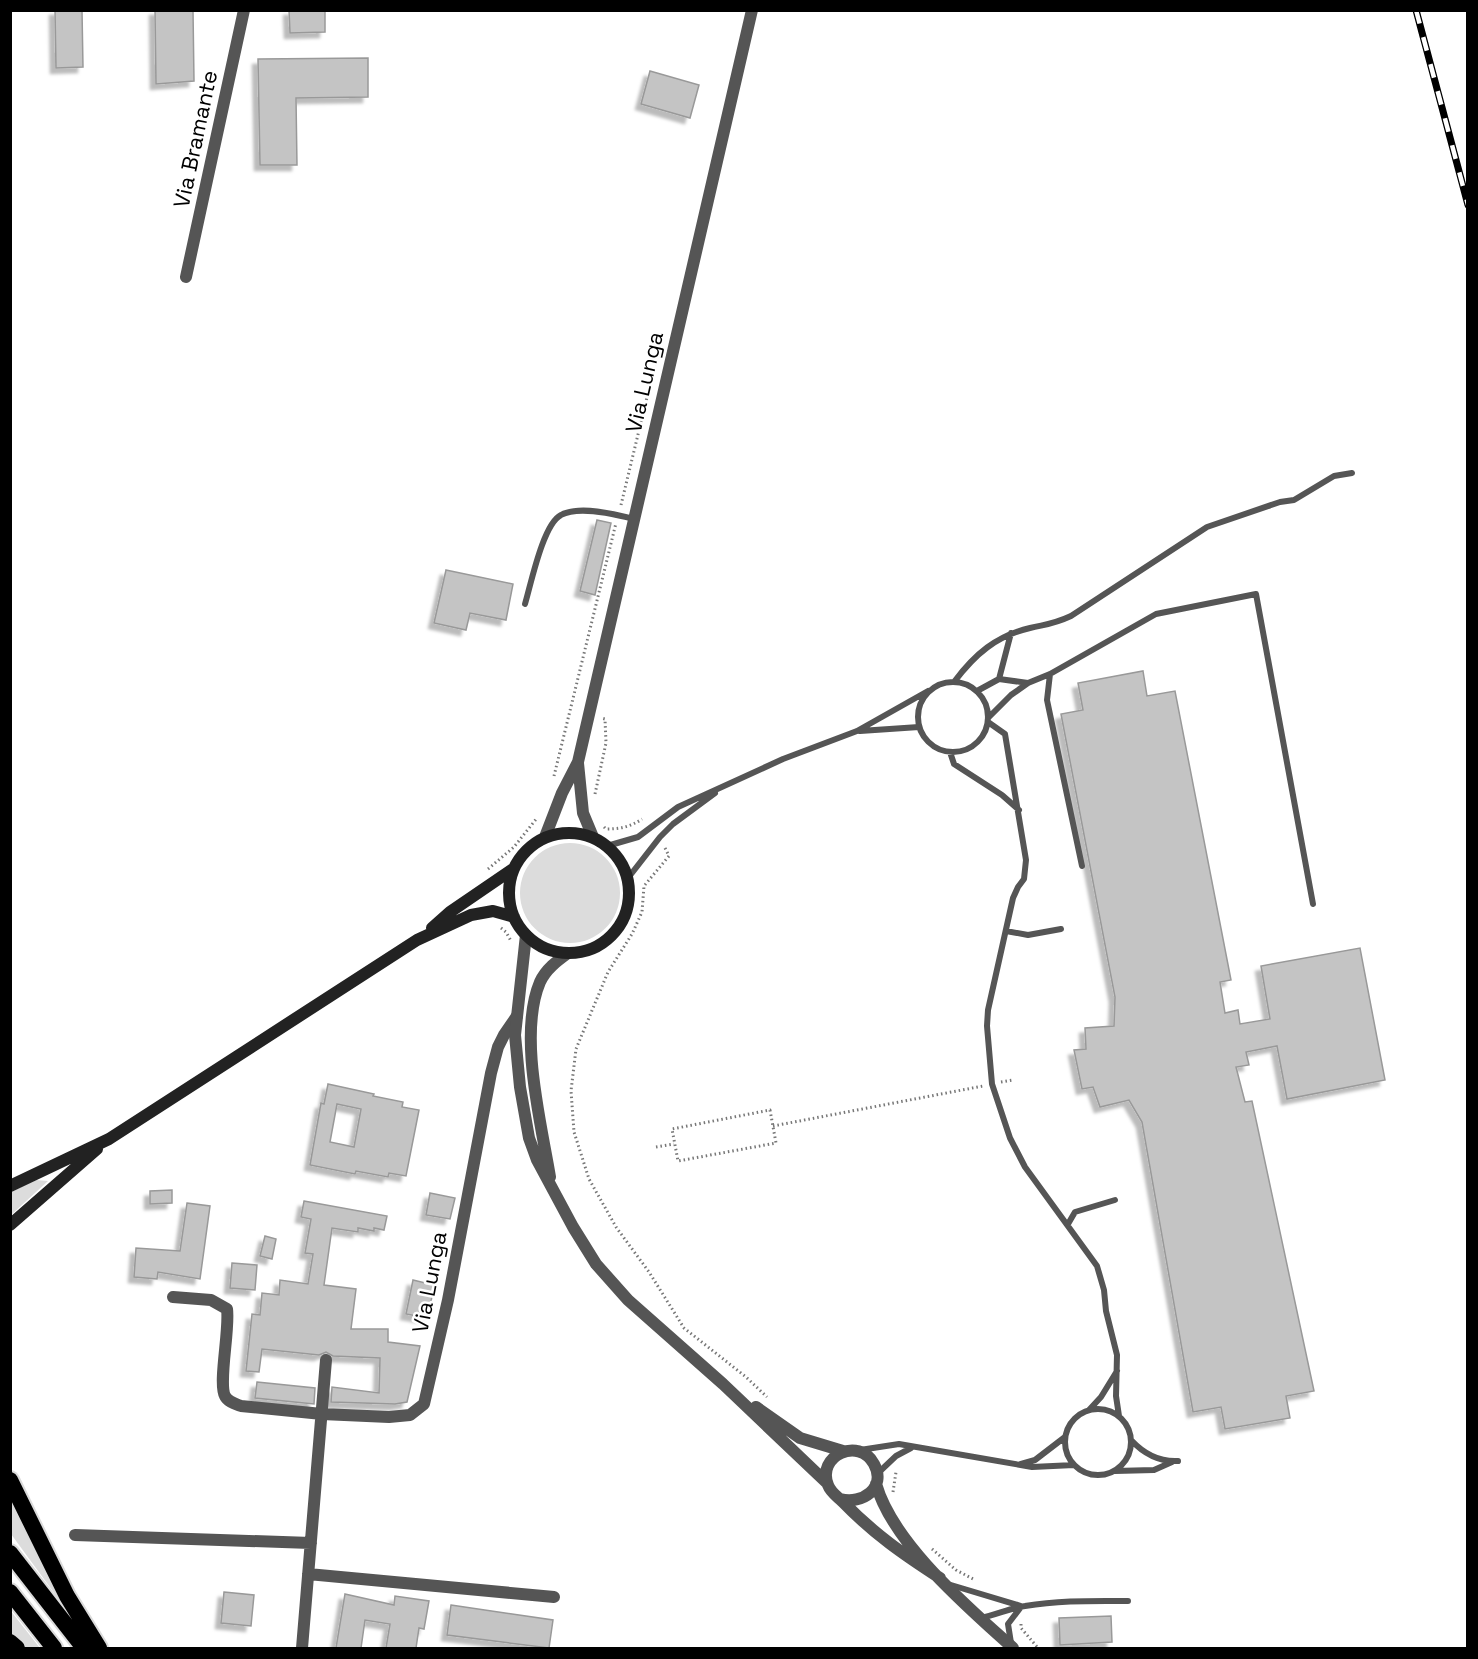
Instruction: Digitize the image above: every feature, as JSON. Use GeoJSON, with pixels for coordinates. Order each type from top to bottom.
{"type":"FeatureCollection","features":[{"type":"Feature","properties":{"kind":"highway"},"geometry":{"type":"LineString","coordinates":[[10,1480],[67,1596],[99,1648]]}},
{"type":"Feature","properties":{"kind":"highway"},"geometry":{"type":"LineString","coordinates":[[10,1553],[84,1648]]}},
{"type":"Feature","properties":{"kind":"highway"},"geometry":{"type":"LineString","coordinates":[[10,1592],[54,1648]]}},
{"type":"Feature","properties":{"kind":"highway"},"geometry":{"type":"LineString","coordinates":[[10,1642],[17,1648]]}},
{"type":"Feature","properties":{"kind":"main road"},"geometry":{"type":"LineString","coordinates":[[10,1186],[109,1139],[417,940],[450,912],[513,869],[523,853],[545,837],[569,832],[593,837],[607,846],[618,858],[628,878]]}},
{"type":"Feature","properties":{"kind":"main road","name":"Via Lunga"},"geometry":{"type":"LineString","coordinates":[[513,869],[509,899],[514,917],[526,935],[536,943],[549,950],[568,953],[593,948],[617,930],[629,901],[628,878]]}},
{"type":"Feature","properties":{"kind":"main road"},"geometry":{"type":"LineString","coordinates":[[417,940],[471,915],[493,911],[514,917]]}},
{"type":"Feature","properties":{"kind":"main road"},"geometry":{"type":"LineString","coordinates":[[10,1225],[109,1139]]}},
{"type":"Feature","properties":{"kind":"street","name":"Via Bramante"},"geometry":{"type":"LineString","coordinates":[[186,277],[244,10]]}},
{"type":"Feature","properties":{"kind":"street","name":"Via Lunga"},"geometry":{"type":"LineString","coordinates":[[545,837],[562,793],[578,762],[752,10]]}},
{"type":"Feature","properties":{"kind":"street","name":"Via Lunga"},"geometry":{"type":"LineString","coordinates":[[578,762],[583,813],[593,837]]}},
{"type":"Feature","properties":{"kind":"street","name":"Via Lunga"},"geometry":{"type":"LineString","coordinates":[[526,935],[517,1016],[516,1054],[529,1138],[537,1160],[585,1247],[610,1281],[628,1300],[800,1455],[826,1482]]}},
{"type":"Feature","properties":{"kind":"street","name":"Via Lunga"},"geometry":{"type":"LineString","coordinates":[[552,1184],[532,1066],[531,1026],[535,996],[541,980],[557,961],[568,953]]}},
{"type":"Feature","properties":{"kind":"street","name":"Via Lunga"},"geometry":{"type":"LineString","coordinates":[[173,1297],[212,1300],[227,1309],[222,1383],[225,1396],[241,1406],[389,1418],[410,1415],[424,1404],[448,1300],[494,1063],[498,1047],[517,1016]]}},
{"type":"Feature","properties":{"kind":"street"},"geometry":{"type":"LineString","coordinates":[[494,1063],[516,1054]]}},
{"type":"Feature","properties":{"kind":"street"},"geometry":{"type":"LineString","coordinates":[[302,1648],[326,1360]]}},
{"type":"Feature","properties":{"kind":"street","name":"Via Lunga"},"geometry":{"type":"LineString","coordinates":[[723,1384],[800,1438],[843,1451]]}},
{"type":"Feature","properties":{"kind":"street"},"geometry":{"type":"LineString","coordinates":[[942,1580],[888,1544],[830,1490],[826,1482],[828,1466],[832,1458],[843,1451],[857,1451],[871,1459],[880,1499],[910,1545],[979,1618],[1013,1648]]}},
{"type":"Feature","properties":{"kind":"street"},"geometry":{"type":"LineString","coordinates":[[840,1499],[856,1501],[864,1498],[871,1492],[876,1479]]}},
{"type":"Feature","properties":{"kind":"street"},"geometry":{"type":"LineString","coordinates":[[75,1535],[311,1543]]}},
{"type":"Feature","properties":{"kind":"street"},"geometry":{"type":"LineString","coordinates":[[308,1574],[554,1597]]}},
{"type":"Feature","properties":{"kind":"lane"},"geometry":{"type":"LineString","coordinates":[[954,682],[971,660],[985,648],[1011,633],[1032,627],[1052,625],[1071,616],[1207,526],[1280,502],[1294,500],[1334,476],[1352,472]]}},
{"type":"Feature","properties":{"kind":"lane"},"geometry":{"type":"LineString","coordinates":[[525,604],[546,533],[560,515],[583,510],[634,519]]}},
{"type":"Feature","properties":{"kind":"lane"},"geometry":{"type":"LineString","coordinates":[[988,720],[1011,694],[1028,683],[1050,674],[1156,614],[1256,594],[1313,904]]}},
{"type":"Feature","properties":{"kind":"lane"},"geometry":{"type":"LineString","coordinates":[[999,679],[1011,633]]}},
{"type":"Feature","properties":{"kind":"lane"},"geometry":{"type":"LineString","coordinates":[[1050,674],[1047,700],[1082,866]]}},
{"type":"Feature","properties":{"kind":"lane"},"geometry":{"type":"LineString","coordinates":[[977,691],[999,679],[1028,683]]}},
{"type":"Feature","properties":{"kind":"lane"},"geometry":{"type":"LineString","coordinates":[[607,846],[638,837],[678,807],[783,759],[857,731],[936,686],[954,682],[962,683],[977,691],[987,708],[988,720],[985,732],[979,741],[960,752],[950,752],[933,746],[924,738],[919,727],[918,708],[928,692]]}},
{"type":"Feature","properties":{"kind":"lane"},"geometry":{"type":"LineString","coordinates":[[988,720],[1005,734],[1026,860],[1024,879],[1013,898],[988,1010],[987,1026],[992,1084],[1010,1138],[1025,1167],[1097,1266],[1117,1355],[1116,1396],[1119,1416],[1129,1431],[1131,1440],[1128,1458],[1115,1471]]}},
{"type":"Feature","properties":{"kind":"lane"},"geometry":{"type":"LineString","coordinates":[[857,731],[919,727]]}},
{"type":"Feature","properties":{"kind":"lane"},"geometry":{"type":"LineString","coordinates":[[950,752],[954,764],[1002,795],[1019,810]]}},
{"type":"Feature","properties":{"kind":"lane"},"geometry":{"type":"LineString","coordinates":[[628,878],[673,824],[724,786]]}},
{"type":"Feature","properties":{"kind":"lane"},"geometry":{"type":"LineString","coordinates":[[1006,932],[1028,935],[1061,929]]}},
{"type":"Feature","properties":{"kind":"lane"},"geometry":{"type":"LineString","coordinates":[[1068,1224],[1075,1212],[1115,1200]]}},
{"type":"Feature","properties":{"kind":"lane"},"geometry":{"type":"LineString","coordinates":[[1118,1368],[1101,1397],[1089,1410],[1071,1422],[1065,1437],[1065,1447],[1074,1465],[1089,1475],[1115,1471],[1154,1470],[1175,1462],[1152,1457],[1142,1452],[1131,1440]]}},
{"type":"Feature","properties":{"kind":"lane"},"geometry":{"type":"LineString","coordinates":[[1089,1410],[1100,1409],[1119,1416]]}},
{"type":"Feature","properties":{"kind":"lane"},"geometry":{"type":"LineString","coordinates":[[1020,1464],[1035,1460],[1065,1437]]}},
{"type":"Feature","properties":{"kind":"lane"},"geometry":{"type":"LineString","coordinates":[[857,1451],[899,1444],[1032,1467],[1074,1465]]}},
{"type":"Feature","properties":{"kind":"lane"},"geometry":{"type":"LineString","coordinates":[[876,1479],[896,1456],[912,1448]]}},
{"type":"Feature","properties":{"kind":"lane"},"geometry":{"type":"LineString","coordinates":[[942,1580],[960,1589],[1022,1606]]}},
{"type":"Feature","properties":{"kind":"lane"},"geometry":{"type":"LineString","coordinates":[[979,1618],[995,1616],[1022,1606],[1056,1601],[1128,1601]]}},
{"type":"Feature","properties":{"kind":"lane"},"geometry":{"type":"LineString","coordinates":[[1013,1648],[1008,1624],[1022,1606]]}},
{"type":"Feature","properties":{"kind":"path"},"geometry":{"type":"LineString","coordinates":[[571,710],[595,612]]}},
{"type":"Feature","properties":{"kind":"path"},"geometry":{"type":"LineString","coordinates":[[589,714],[605,719],[606,743],[595,794]]}},
{"type":"Feature","properties":{"kind":"path"},"geometry":{"type":"LineString","coordinates":[[601,824],[606,829],[617,829],[631,827],[644,818],[651,828]]}},
{"type":"Feature","properties":{"kind":"path"},"geometry":{"type":"LineString","coordinates":[[660,837],[669,856],[644,886],[642,912],[632,934],[608,972],[576,1049],[571,1091],[574,1132],[589,1179],[616,1227],[649,1272],[684,1328],[770,1399]]}},
{"type":"Feature","properties":{"kind":"path"},"geometry":{"type":"LineString","coordinates":[[773,1126],[1012,1080]]}},
{"type":"Feature","properties":{"kind":"path"},"geometry":{"type":"LineString","coordinates":[[770,1110],[773,1126],[776,1143],[678,1161],[672,1129],[770,1110]]}},
{"type":"Feature","properties":{"kind":"path"},"geometry":{"type":"LineString","coordinates":[[657,1148],[674,1144]]}},
{"type":"Feature","properties":{"kind":"path"},"geometry":{"type":"LineString","coordinates":[[893,1497],[896,1471],[900,1463],[896,1456]]}},
{"type":"Feature","properties":{"kind":"path"},"geometry":{"type":"LineString","coordinates":[[924,1542],[956,1570],[977,1581]]}},
{"type":"Feature","properties":{"kind":"path"},"geometry":{"type":"LineString","coordinates":[[1016,1614],[1022,1620],[1021,1629],[1038,1648]]}},
{"type":"Feature","properties":{"kind":"shaded area"},"geometry":{"type":"Polygon","coordinates":[[[570,843],[598,851],[612,865],[620,893],[612,921],[598,935],[570,943],[542,935],[528,921],[520,893],[528,865],[542,851],[570,843]]]}},
{"type":"Feature","properties":{"kind":"shaded area"},"geometry":{"type":"Polygon","coordinates":[[[36,1180],[48,1181],[11,1215],[11,1192],[36,1180]]]}},
{"type":"Feature","properties":{"kind":"shaded area"},"geometry":{"type":"Polygon","coordinates":[[[10,1498],[60,1601],[11,1534],[10,1498]]]}},
{"type":"Feature","properties":{"kind":"shaded area"},"geometry":{"type":"Polygon","coordinates":[[[10,1610],[40,1648],[25,1648],[11,1633],[10,1610]]]}},
{"type":"Feature","properties":{"kind":"building"},"geometry":{"type":"Polygon","coordinates":[[[55,10],[82,10],[83,67],[56,68],[55,10]]]}},
{"type":"Feature","properties":{"kind":"building"},"geometry":{"type":"Polygon","coordinates":[[[155,10],[193,10],[194,81],[156,84],[155,10]]]}},
{"type":"Feature","properties":{"kind":"building"},"geometry":{"type":"Polygon","coordinates":[[[289,10],[325,10],[325,32],[290,33],[289,10]]]}},
{"type":"Feature","properties":{"kind":"building"},"geometry":{"type":"Polygon","coordinates":[[[368,58],[368,97],[296,98],[297,165],[260,165],[258,59],[368,58]]]}},
{"type":"Feature","properties":{"kind":"building"},"geometry":{"type":"Polygon","coordinates":[[[650,71],[699,85],[690,118],[641,104],[650,71]]]}},
{"type":"Feature","properties":{"kind":"building"},"geometry":{"type":"Polygon","coordinates":[[[597,520],[611,523],[595,595],[580,591],[597,520]]]}},
{"type":"Feature","properties":{"kind":"building"},"geometry":{"type":"Polygon","coordinates":[[[446,570],[513,584],[506,620],[470,613],[466,630],[434,623],[446,570]]]}},
{"type":"Feature","properties":{"kind":"building"},"geometry":{"type":"Polygon","coordinates":[[[1143,671],[1147,696],[1175,691],[1231,980],[1220,982],[1225,1013],[1238,1010],[1240,1024],[1270,1019],[1261,966],[1360,948],[1385,1080],[1287,1099],[1277,1046],[1246,1052],[1249,1065],[1236,1067],[1245,1102],[1252,1101],[1314,1391],[1286,1396],[1290,1418],[1225,1429],[1221,1407],[1193,1412],[1142,1122],[1129,1100],[1100,1107],[1093,1087],[1082,1089],[1074,1050],[1086,1049],[1085,1028],[1114,1026],[1115,997],[1061,714],[1083,710],[1078,683],[1143,671]]]}},
{"type":"Feature","properties":{"kind":"building"},"geometry":{"type":"Polygon","coordinates":[[[328,1084],[403,1102],[402,1107],[419,1110],[406,1176],[389,1173],[388,1177],[356,1171],[355,1174],[310,1165],[321,1103],[324,1104],[328,1084]],[[337,1104],[330,1142],[354,1147],[361,1109],[337,1104]]]}},
{"type":"Feature","properties":{"kind":"building"},"geometry":{"type":"Polygon","coordinates":[[[172,1190],[172,1203],[150,1204],[150,1191],[172,1190]]]}},
{"type":"Feature","properties":{"kind":"building"},"geometry":{"type":"Polygon","coordinates":[[[430,1193],[455,1198],[450,1219],[426,1215],[430,1193]]]}},
{"type":"Feature","properties":{"kind":"building"},"geometry":{"type":"Polygon","coordinates":[[[304,1201],[387,1216],[384,1230],[358,1228],[358,1232],[332,1228],[324,1285],[356,1289],[351,1329],[388,1329],[388,1342],[420,1346],[407,1402],[395,1404],[331,1402],[332,1387],[379,1393],[380,1358],[333,1356],[326,1352],[319,1355],[262,1349],[259,1372],[246,1371],[252,1314],[260,1315],[262,1293],[279,1295],[280,1280],[308,1284],[313,1254],[305,1253],[311,1219],[301,1217],[304,1201]]]}},
{"type":"Feature","properties":{"kind":"building"},"geometry":{"type":"Polygon","coordinates":[[[187,1203],[210,1206],[200,1279],[158,1272],[157,1279],[134,1277],[136,1248],[180,1251],[187,1203]]]}},
{"type":"Feature","properties":{"kind":"building"},"geometry":{"type":"Polygon","coordinates":[[[265,1236],[276,1239],[272,1259],[260,1256],[265,1236]]]}},
{"type":"Feature","properties":{"kind":"building"},"geometry":{"type":"Polygon","coordinates":[[[232,1263],[257,1265],[255,1290],[230,1288],[232,1263]]]}},
{"type":"Feature","properties":{"kind":"building"},"geometry":{"type":"Polygon","coordinates":[[[413,1280],[434,1285],[428,1318],[406,1314],[413,1280]]]}},
{"type":"Feature","properties":{"kind":"building"},"geometry":{"type":"Polygon","coordinates":[[[257,1382],[315,1388],[314,1404],[255,1398],[257,1382]]]}},
{"type":"Feature","properties":{"kind":"building"},"geometry":{"type":"Polygon","coordinates":[[[224,1592],[254,1595],[251,1626],[221,1623],[224,1592]]]}},
{"type":"Feature","properties":{"kind":"building"},"geometry":{"type":"Polygon","coordinates":[[[345,1594],[394,1605],[395,1596],[429,1601],[424,1629],[419,1628],[416,1648],[386,1648],[390,1624],[365,1620],[361,1648],[336,1648],[345,1594]]]}},
{"type":"Feature","properties":{"kind":"building"},"geometry":{"type":"Polygon","coordinates":[[[451,1605],[553,1620],[549,1648],[447,1635],[451,1605]]]}},
{"type":"Feature","properties":{"kind":"building"},"geometry":{"type":"Polygon","coordinates":[[[1111,1616],[1112,1642],[1060,1645],[1059,1618],[1111,1616]]]}},
{"type":"Feature","properties":{"kind":"railway"},"geometry":{"type":"LineString","coordinates":[[1416,10],[1468,205]]}}]}
